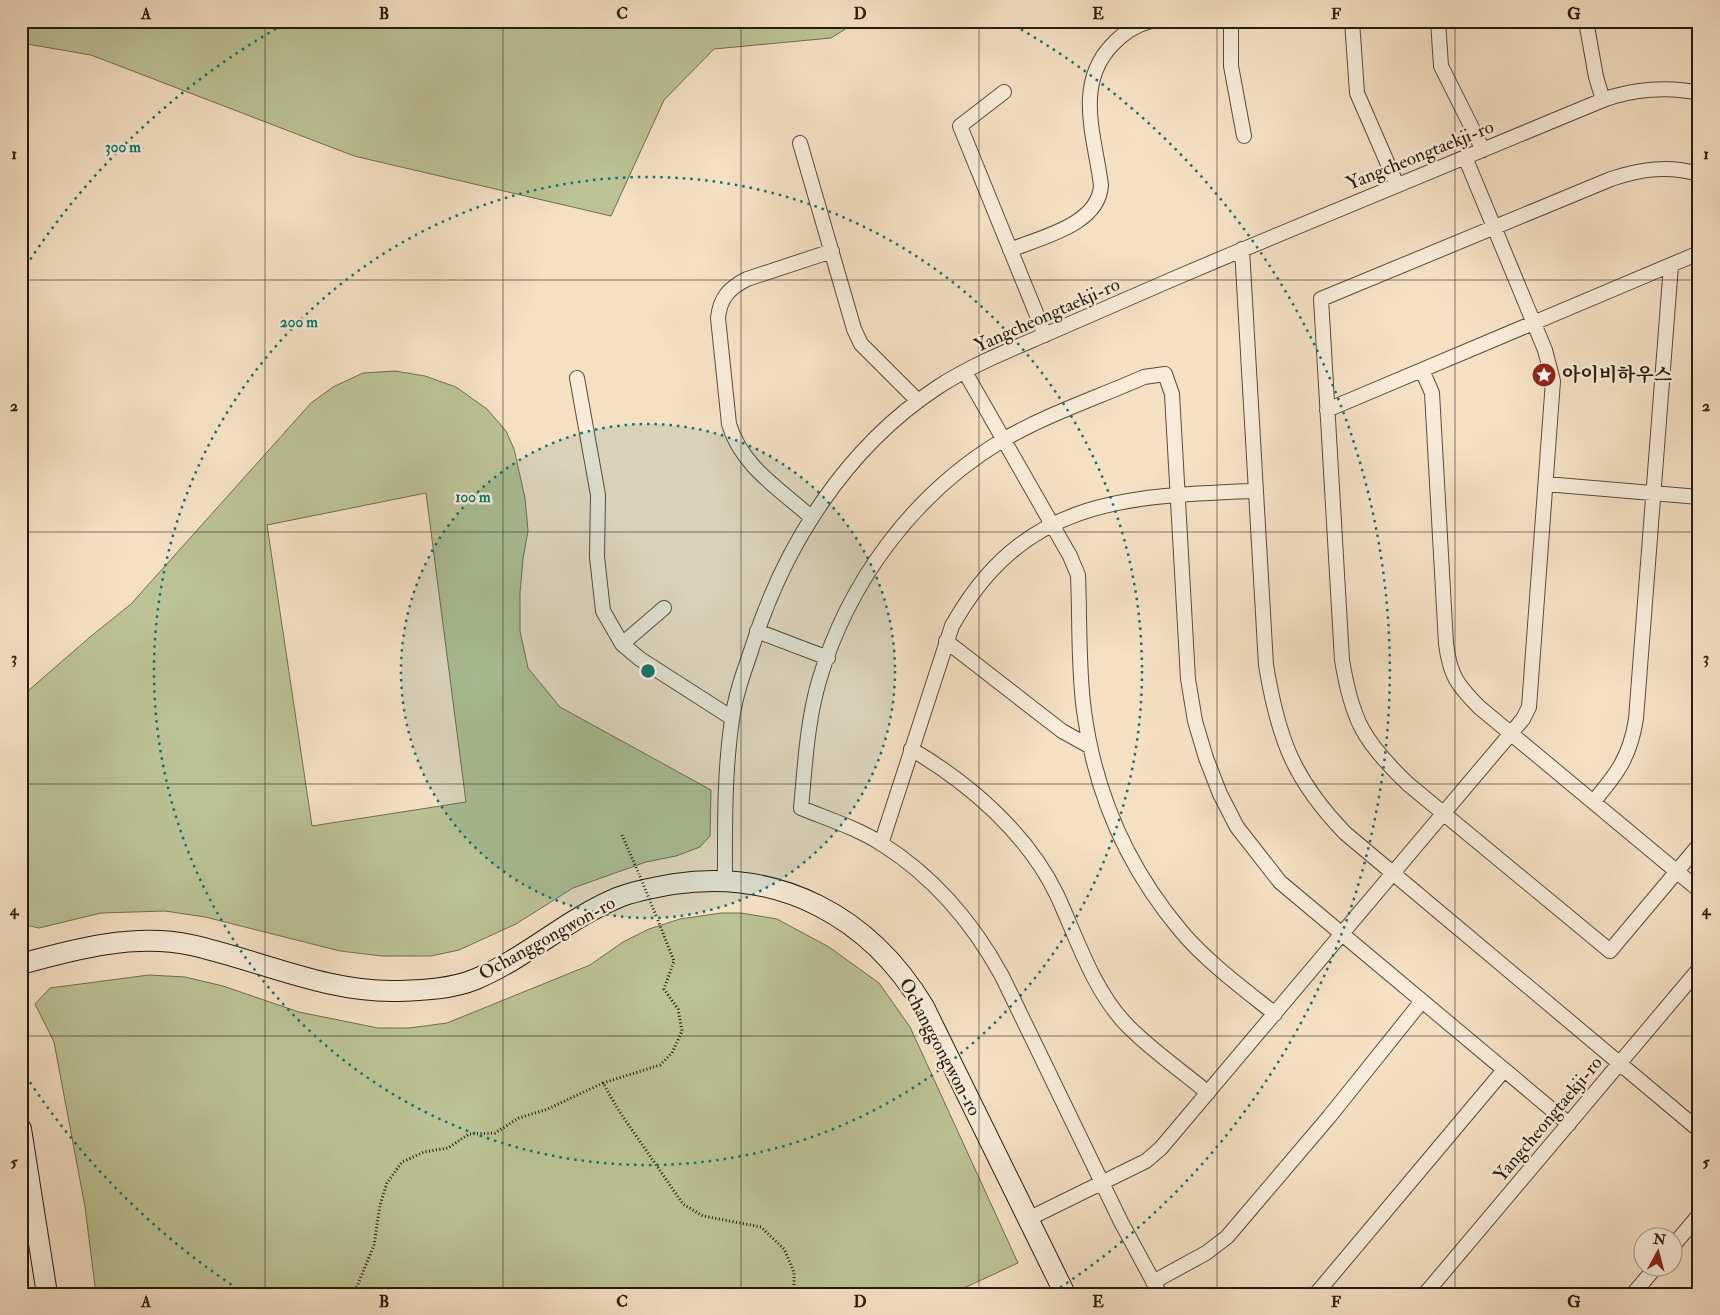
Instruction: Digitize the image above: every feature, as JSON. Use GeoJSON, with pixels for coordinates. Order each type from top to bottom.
{"type":"FeatureCollection","features":[{"type":"Feature","properties":{"kind":"street"},"geometry":{"type":"LineString","coordinates":[[1010,250],[1076,221],[1095,206],[1101,196],[1101,185],[1088,102],[1096,66],[1123,33],[1151,21]]}},
{"type":"Feature","properties":{"kind":"street"},"geometry":{"type":"LineString","coordinates":[[1231,21],[1231,66],[1244,136]]}},
{"type":"Feature","properties":{"kind":"street"},"geometry":{"type":"LineString","coordinates":[[1352,21],[1357,93],[1398,185]]}},
{"type":"Feature","properties":{"kind":"street"},"geometry":{"type":"LineString","coordinates":[[1438,21],[1441,66],[1483,150]]}},
{"type":"Feature","properties":{"kind":"street"},"geometry":{"type":"LineString","coordinates":[[1586,21],[1596,77],[1604,100]]}},
{"type":"Feature","properties":{"kind":"street","name":"Yangcheongtaekji-ro"},"geometry":{"type":"LineString","coordinates":[[725,882],[726,772],[732,718],[757,631],[771,593],[798,540],[830,490],[861,453],[896,418],[918,401],[965,372],[1045,335],[1242,249],[1616,95],[1667,90],[1699,93]]}},
{"type":"Feature","properties":{"kind":"street"},"geometry":{"type":"LineString","coordinates":[[1004,92],[960,126],[1045,335]]}},
{"type":"Feature","properties":{"kind":"street"},"geometry":{"type":"LineString","coordinates":[[800,143],[854,329],[861,344],[918,401]]}},
{"type":"Feature","properties":{"kind":"street"},"geometry":{"type":"LineString","coordinates":[[1028,1219],[1146,1160],[1161,1148],[1394,874],[1510,734],[1529,707],[1553,381],[1545,350],[1465,157]]}},
{"type":"Feature","properties":{"kind":"street"},"geometry":{"type":"LineString","coordinates":[[1699,174],[1676,169],[1636,171],[1494,227],[1321,299],[1342,660],[1348,696],[1355,717],[1367,740],[1381,758],[1444,814],[1610,951],[1699,844]]}},
{"type":"Feature","properties":{"kind":"street"},"geometry":{"type":"LineString","coordinates":[[1242,249],[1266,665],[1279,730],[1293,764],[1305,786],[1324,811],[1345,832],[1699,1130]]}},
{"type":"Feature","properties":{"kind":"street"},"geometry":{"type":"LineString","coordinates":[[812,518],[752,465],[740,452],[734,440],[729,424],[718,318],[719,307],[724,295],[734,286],[747,279],[832,251]]}},
{"type":"Feature","properties":{"kind":"street"},"geometry":{"type":"LineString","coordinates":[[1327,410],[1699,253]]}},
{"type":"Feature","properties":{"kind":"street"},"geometry":{"type":"LineString","coordinates":[[1592,802],[1618,772],[1633,741],[1671,265]]}},
{"type":"Feature","properties":{"kind":"street"},"geometry":{"type":"LineString","coordinates":[[1422,370],[1432,393],[1448,660],[1452,674],[1461,689],[1510,734],[1699,890]]}},
{"type":"Feature","properties":{"kind":"street"},"geometry":{"type":"LineString","coordinates":[[965,372],[1070,556],[1078,575],[1084,709],[1089,746],[1101,790],[1139,873],[1182,932],[1275,1014]]}},
{"type":"Feature","properties":{"kind":"street"},"geometry":{"type":"LineString","coordinates":[[1422,1001],[1329,1117],[1227,1237],[1157,1288],[1102,1183],[1002,976],[984,943],[942,892],[912,865],[881,844],[849,827],[801,808],[812,716],[819,681],[847,612],[865,579],[902,525],[949,478],[1003,440],[1144,377],[1165,374],[1172,394],[1188,679],[1195,721],[1206,758],[1237,827],[1280,882],[1342,935],[1422,1001],[1568,1124]]}},
{"type":"Feature","properties":{"kind":"street"},"geometry":{"type":"LineString","coordinates":[[577,378],[598,495],[597,558],[602,611],[622,644],[640,658],[732,718]]}},
{"type":"Feature","properties":{"kind":"street"},"geometry":{"type":"LineString","coordinates":[[1546,484],[1699,497]]}},
{"type":"Feature","properties":{"kind":"street"},"geometry":{"type":"LineString","coordinates":[[881,844],[946,641],[968,598],[990,571],[1013,550],[1052,526],[1069,517],[1103,505],[1140,498],[1178,494],[1255,491]]}},
{"type":"Feature","properties":{"kind":"street"},"geometry":{"type":"LineString","coordinates":[[622,644],[664,608]]}},
{"type":"Feature","properties":{"kind":"street"},"geometry":{"type":"LineString","coordinates":[[757,631],[828,658]]}},
{"type":"Feature","properties":{"kind":"street"},"geometry":{"type":"LineString","coordinates":[[946,641],[1062,731],[1089,746]]}},
{"type":"Feature","properties":{"kind":"street"},"geometry":{"type":"LineString","coordinates":[[911,749],[946,773],[988,808],[1036,858],[1107,998],[1124,1022],[1208,1093]]}},
{"type":"Feature","properties":{"kind":"street","name":"Ochanggongwon-ro"},"geometry":{"type":"LineString","coordinates":[[21,964],[99,945],[158,941],[190,944],[323,981],[362,989],[418,990],[447,987],[474,980],[618,897],[660,887],[693,882],[725,882],[774,888],[801,898],[834,914],[855,928],[892,961],[907,980],[924,1007],[1065,1294]]}},
{"type":"Feature","properties":{"kind":"street","name":"Yangcheongtaekji-ro"},"geometry":{"type":"LineString","coordinates":[[1425,1294],[1699,969]]}},
{"type":"Feature","properties":{"kind":"street"},"geometry":{"type":"LineString","coordinates":[[1316,1294],[1504,1070]]}},
{"type":"Feature","properties":{"kind":"street"},"geometry":{"type":"LineString","coordinates":[[21,1129],[47,1294]]}},
{"type":"Feature","properties":{"kind":"street"},"geometry":{"type":"LineString","coordinates":[[1682,1235],[1699,1215]]}},
{"type":"Feature","properties":{"kind":"street"},"geometry":{"type":"LineString","coordinates":[[1633,1294],[1647,1278]]}},
{"type":"Feature","properties":{"kind":"path"},"geometry":{"type":"LineString","coordinates":[[354,1294],[374,1245],[380,1205],[387,1183],[402,1162],[424,1152],[448,1148],[469,1134],[495,1133],[519,1118],[548,1109],[603,1083],[660,1066],[672,1053],[682,1030],[678,1009],[664,989],[674,961],[622,835]]}},
{"type":"Feature","properties":{"kind":"path"},"geometry":{"type":"LineString","coordinates":[[603,1083],[683,1204],[704,1216],[761,1227],[784,1249],[794,1272],[794,1294]]}},
{"type":"Feature","properties":{"kind":"green space"},"geometry":{"type":"Polygon","coordinates":[[[21,21],[858,21],[831,38],[714,49],[664,100],[611,216],[354,156],[91,55],[21,43],[21,21]]]}},
{"type":"Feature","properties":{"kind":"green space"},"geometry":{"type":"Polygon","coordinates":[[[395,371],[425,376],[456,387],[487,409],[506,431],[514,449],[525,498],[528,531],[520,593],[520,631],[528,668],[560,707],[711,790],[710,836],[700,847],[676,856],[646,862],[573,888],[516,924],[459,950],[431,956],[382,956],[340,951],[205,917],[165,911],[101,913],[39,928],[21,924],[21,697],[131,604],[311,403],[333,387],[363,373],[395,371]],[[426,493],[267,525],[312,826],[466,802],[426,493]]]}},
{"type":"Feature","properties":{"kind":"green space"},"geometry":{"type":"Polygon","coordinates":[[[721,913],[741,913],[777,919],[829,947],[879,983],[910,1027],[1018,1263],[951,1294],[96,1294],[85,1207],[54,1042],[35,1004],[50,988],[149,975],[185,977],[223,986],[299,1012],[378,1028],[409,1028],[447,1023],[590,965],[623,942],[649,929],[680,919],[721,913]]]}},
{"type":"Feature","properties":{"kind":"place","name":"아이비하우스"},"geometry":{"type":"Point","coordinates":[1544,375]}}]}
